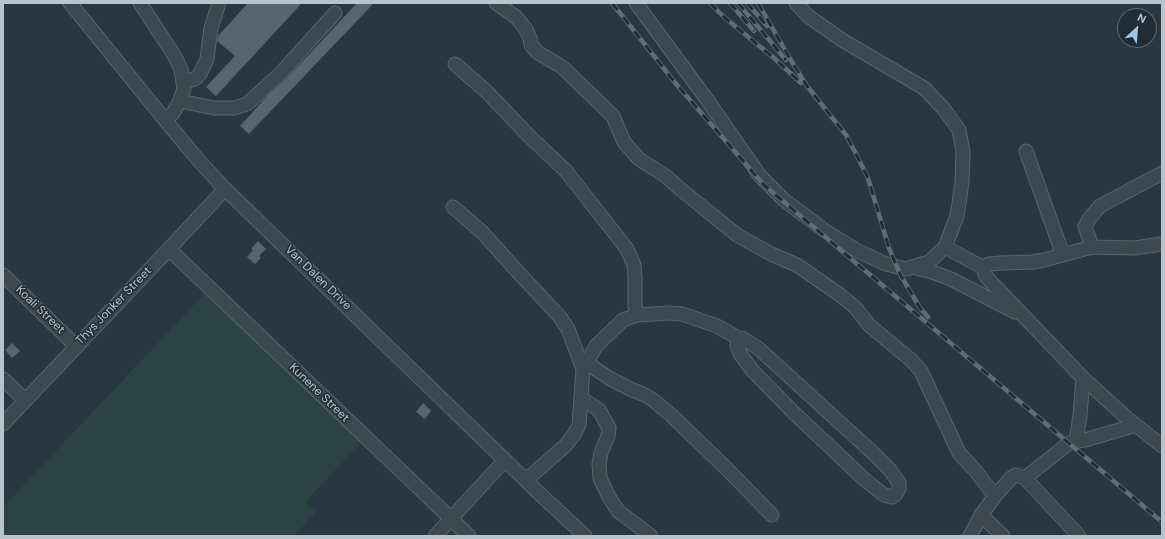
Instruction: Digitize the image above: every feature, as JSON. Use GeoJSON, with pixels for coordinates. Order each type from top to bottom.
{"type":"FeatureCollection","features":[{"type":"Feature","properties":{"kind":"street","name":"Van Dalen Drive"},"geometry":{"type":"LineString","coordinates":[[70,3],[165,120],[225,189],[585,536]]}},
{"type":"Feature","properties":{"kind":"street"},"geometry":{"type":"LineString","coordinates":[[140,3],[174,55],[181,69],[184,88],[173,113],[165,120]]}},
{"type":"Feature","properties":{"kind":"street"},"geometry":{"type":"LineString","coordinates":[[183,82],[195,79],[200,74],[207,59],[211,28],[219,3]]}},
{"type":"Feature","properties":{"kind":"street"},"geometry":{"type":"LineString","coordinates":[[496,3],[516,17],[525,28],[530,38],[531,45],[537,52],[562,67],[613,116],[624,142],[639,158],[667,177],[738,236],[771,254],[797,265],[840,295],[855,307],[869,325],[911,360],[921,371],[955,447],[995,496]]}},
{"type":"Feature","properties":{"kind":"street"},"geometry":{"type":"LineString","coordinates":[[636,3],[708,101],[760,176],[784,200],[824,230],[856,250],[886,264],[906,270],[929,262],[945,248],[957,216],[962,183],[963,152],[959,130],[944,109],[924,88],[842,40],[808,16],[796,3]]}},
{"type":"Feature","properties":{"kind":"street"},"geometry":{"type":"LineString","coordinates":[[180,100],[214,108],[235,108],[247,104],[280,74],[335,13]]}},
{"type":"Feature","properties":{"kind":"street"},"geometry":{"type":"LineString","coordinates":[[455,64],[487,92],[529,136],[566,171],[627,249],[634,264],[635,306],[637,315]]}},
{"type":"Feature","properties":{"kind":"street"},"geometry":{"type":"LineString","coordinates":[[1026,151],[1063,255]]}},
{"type":"Feature","properties":{"kind":"street"},"geometry":{"type":"LineString","coordinates":[[1092,247],[1086,226],[1089,219],[1100,206],[1162,173]]}},
{"type":"Feature","properties":{"kind":"street","name":"Thys Jonker Street"},"geometry":{"type":"LineString","coordinates":[[3,424],[225,189]]}},
{"type":"Feature","properties":{"kind":"street"},"geometry":{"type":"LineString","coordinates":[[453,207],[482,232],[560,317],[568,329],[585,366],[654,400],[726,468],[772,516]]}},
{"type":"Feature","properties":{"kind":"street"},"geometry":{"type":"LineString","coordinates":[[984,268],[989,264],[1033,262],[1092,247],[1134,248],[1162,244]]}},
{"type":"Feature","properties":{"kind":"street"},"geometry":{"type":"LineString","coordinates":[[945,248],[984,268]]}},
{"type":"Feature","properties":{"kind":"street","name":"Kunene Street"},"geometry":{"type":"LineString","coordinates":[[169,249],[469,536]]}},
{"type":"Feature","properties":{"kind":"street"},"geometry":{"type":"LineString","coordinates":[[913,267],[951,279],[1024,317]]}},
{"type":"Feature","properties":{"kind":"street"},"geometry":{"type":"LineString","coordinates":[[984,268],[985,275],[991,282],[1083,378],[1162,446]]}},
{"type":"Feature","properties":{"kind":"street","name":"Koali Street"},"geometry":{"type":"LineString","coordinates":[[3,275],[76,346]]}},
{"type":"Feature","properties":{"kind":"street"},"geometry":{"type":"LineString","coordinates":[[526,480],[565,446],[579,425],[585,366],[596,346],[623,320],[637,315],[669,313],[682,314],[718,326],[758,348],[890,470],[899,483],[899,489],[896,494],[892,497],[884,495],[864,479],[793,412],[752,370],[741,355],[737,346],[738,338]]}},
{"type":"Feature","properties":{"kind":"street"},"geometry":{"type":"LineString","coordinates":[[1076,442],[1083,378]]}},
{"type":"Feature","properties":{"kind":"street"},"geometry":{"type":"LineString","coordinates":[[3,379],[25,400]]}},
{"type":"Feature","properties":{"kind":"street"},"geometry":{"type":"LineString","coordinates":[[581,398],[599,410],[609,428],[599,464],[600,478],[609,497],[618,511],[651,536]]}},
{"type":"Feature","properties":{"kind":"street"},"geometry":{"type":"LineString","coordinates":[[1025,478],[1069,443],[1136,425]]}},
{"type":"Feature","properties":{"kind":"street"},"geometry":{"type":"LineString","coordinates":[[435,536],[505,460]]}},
{"type":"Feature","properties":{"kind":"street"},"geometry":{"type":"LineString","coordinates":[[970,536],[981,515],[995,496],[1011,478],[1016,475],[1025,478],[1079,536]]}},
{"type":"Feature","properties":{"kind":"street"},"geometry":{"type":"LineString","coordinates":[[981,515],[1003,536]]}},
{"type":"Feature","properties":{"kind":"green space"},"geometry":{"type":"Polygon","coordinates":[[[206,292],[363,441],[305,502],[316,512],[294,536],[3,536],[3,507],[206,292]]]}},
{"type":"Feature","properties":{"kind":"building"},"geometry":{"type":"Polygon","coordinates":[[[248,3],[302,3],[216,96],[206,87],[235,56],[217,41],[218,36],[248,3]]]}},
{"type":"Feature","properties":{"kind":"building"},"geometry":{"type":"Polygon","coordinates":[[[357,3],[374,3],[249,134],[240,126],[357,3]]]}},
{"type":"Feature","properties":{"kind":"building"},"geometry":{"type":"Polygon","coordinates":[[[258,241],[266,249],[259,256],[261,258],[255,264],[247,257],[253,250],[251,249],[258,241]]]}},
{"type":"Feature","properties":{"kind":"building"},"geometry":{"type":"Polygon","coordinates":[[[12,343],[20,351],[12,358],[5,350],[12,343]]]}},
{"type":"Feature","properties":{"kind":"building"},"geometry":{"type":"Polygon","coordinates":[[[423,403],[431,411],[425,419],[416,412],[423,403]]]}},
{"type":"Feature","properties":{"kind":"railway"},"geometry":{"type":"LineString","coordinates":[[612,3],[677,85],[764,185],[1162,522]]}},
{"type":"Feature","properties":{"kind":"railway"},"geometry":{"type":"LineString","coordinates":[[710,3],[724,17],[774,58],[801,83]]}},
{"type":"Feature","properties":{"kind":"railway"},"geometry":{"type":"LineString","coordinates":[[730,3],[754,31]]}},
{"type":"Feature","properties":{"kind":"railway"},"geometry":{"type":"LineString","coordinates":[[738,3],[786,60]]}},
{"type":"Feature","properties":{"kind":"railway"},"geometry":{"type":"LineString","coordinates":[[747,3],[767,26]]}},
{"type":"Feature","properties":{"kind":"railway"},"geometry":{"type":"LineString","coordinates":[[758,3],[807,86],[846,135],[868,178],[889,248],[900,274],[920,308],[928,317]]}}]}
